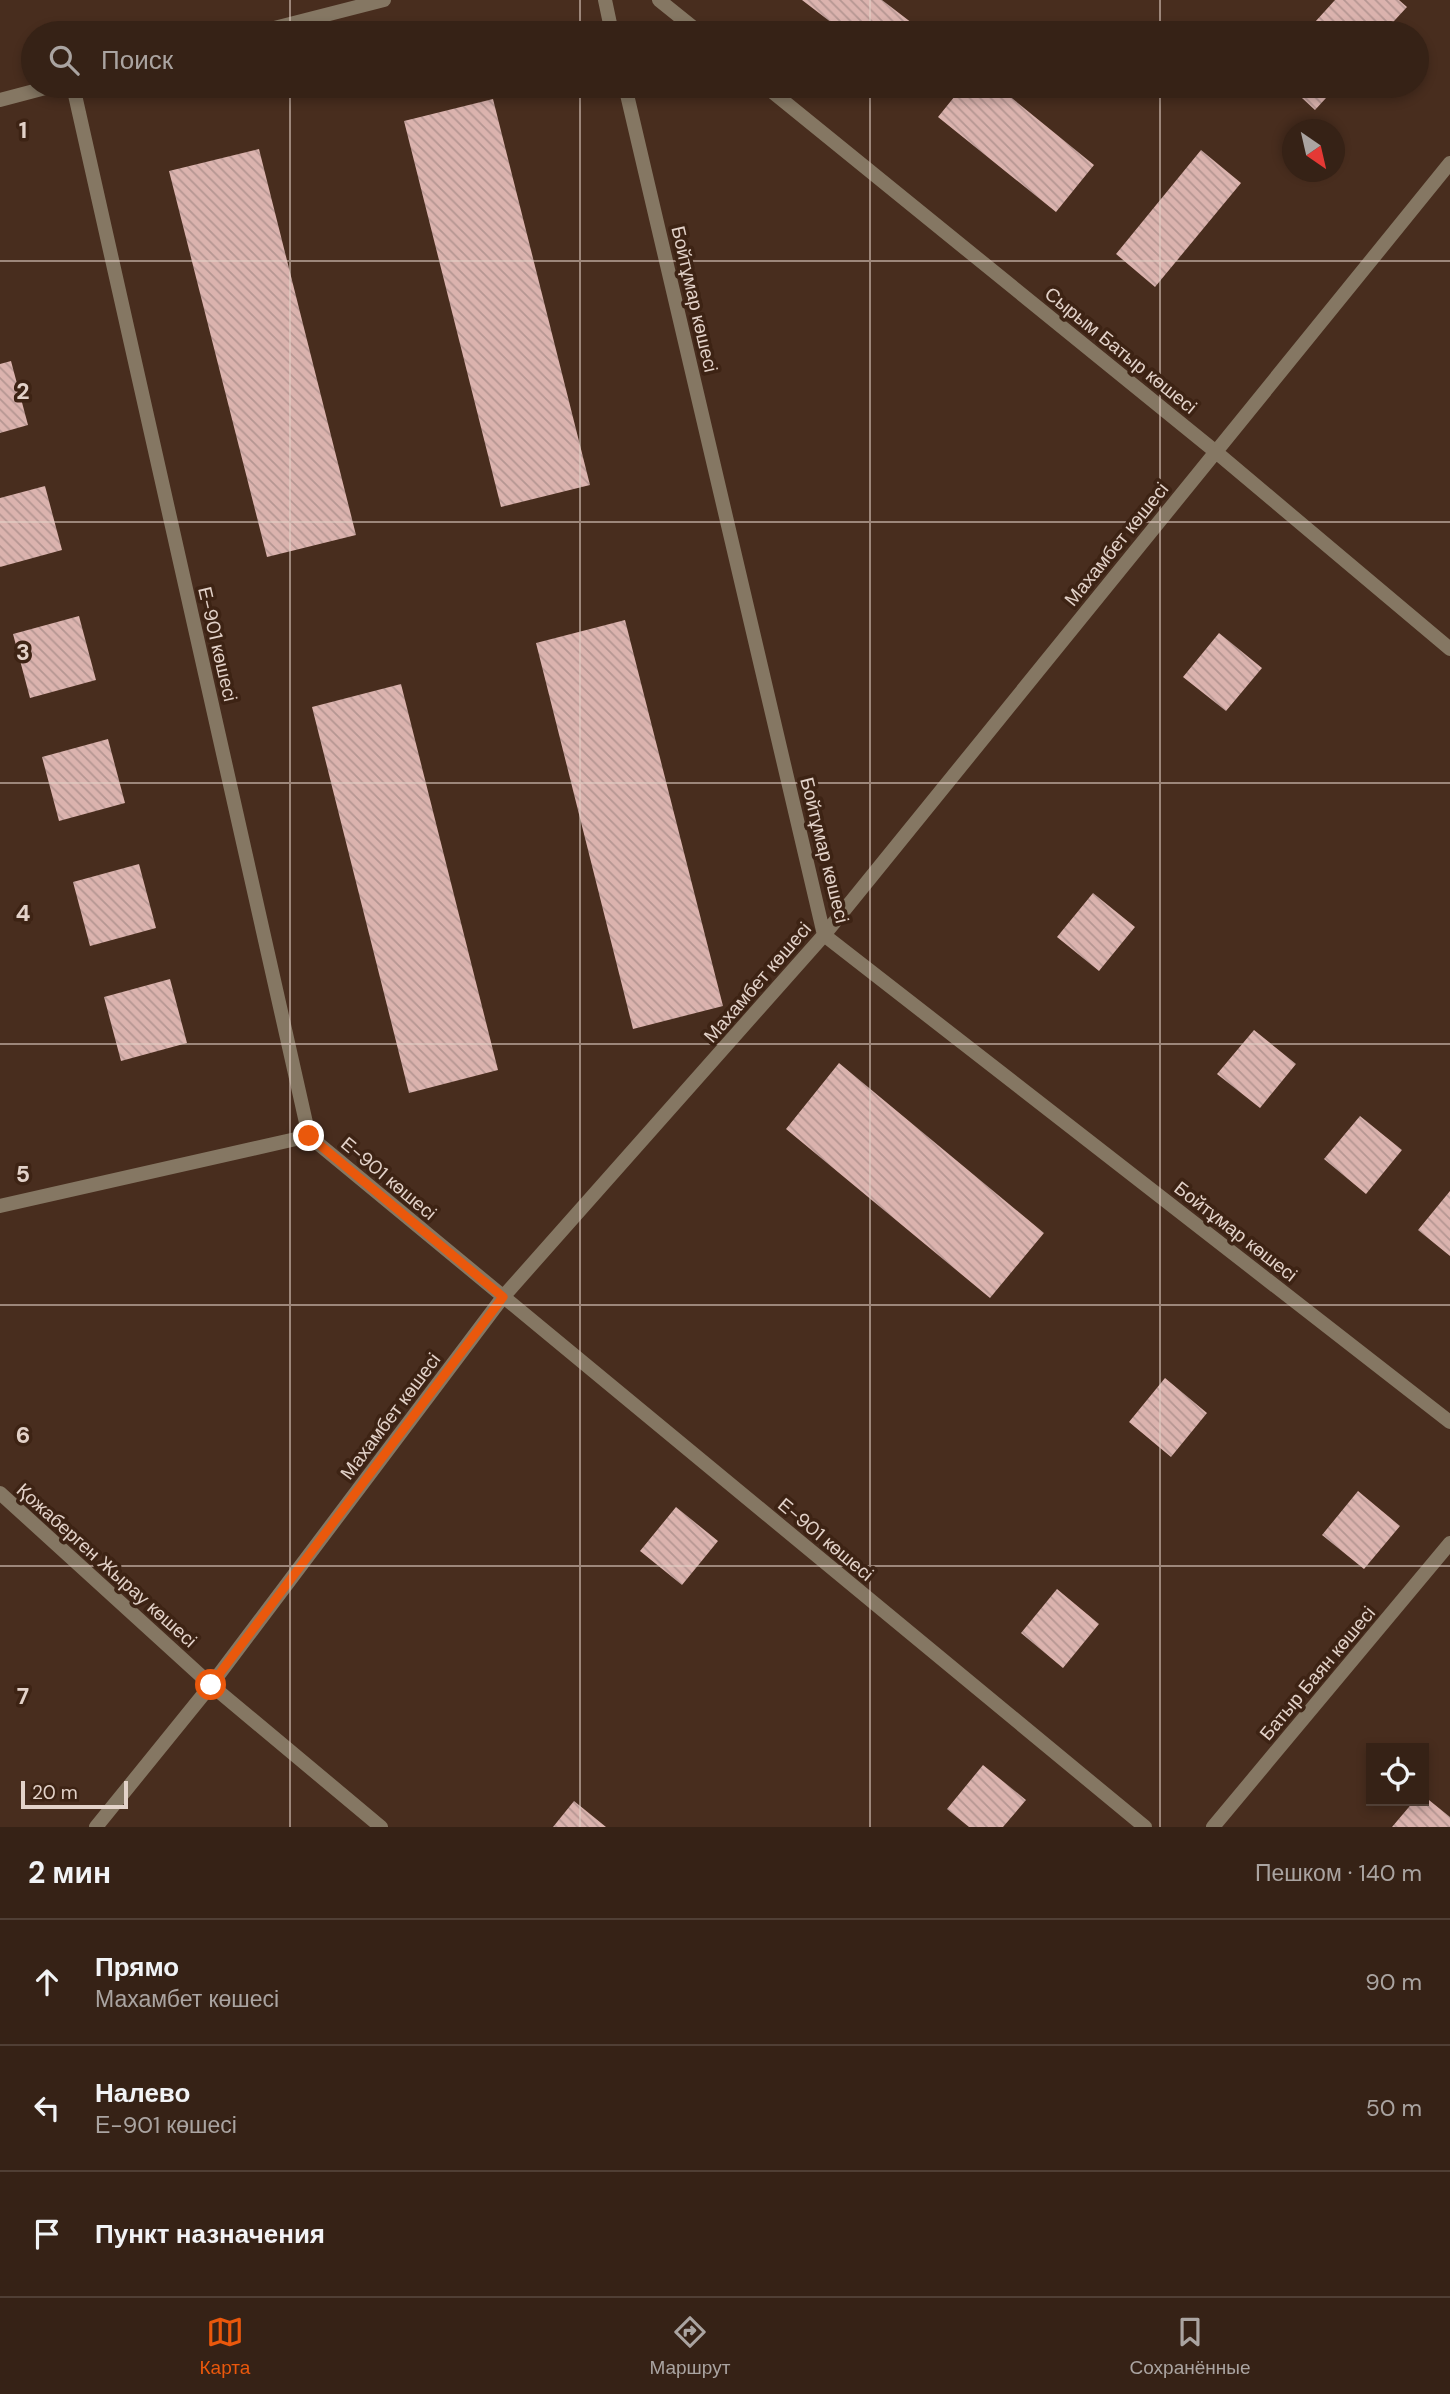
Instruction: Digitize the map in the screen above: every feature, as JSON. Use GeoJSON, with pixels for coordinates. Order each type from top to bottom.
{"type":"FeatureCollection","features":[{"type":"Feature","properties":{"kind":"street"},"geometry":{"type":"LineString","coordinates":[[302,21],[384,0]]}},
{"type":"Feature","properties":{"kind":"street"},"geometry":{"type":"LineString","coordinates":[[605,0],[609,21]]}},
{"type":"Feature","properties":{"kind":"street"},"geometry":{"type":"LineString","coordinates":[[659,0],[685,21]]}},
{"type":"Feature","properties":{"kind":"street"},"geometry":{"type":"LineString","coordinates":[[0,100],[21,94]]}},
{"type":"Feature","properties":{"kind":"street","name":"Е-901 көшесі"},"geometry":{"type":"LineString","coordinates":[[76,98],[309,1136],[1145,1827]]}},
{"type":"Feature","properties":{"kind":"street","name":"Бойтұмар көшесі"},"geometry":{"type":"LineString","coordinates":[[628,98],[824,934],[1450,1422]]}},
{"type":"Feature","properties":{"kind":"street","name":"Сырым Батыр көшесі"},"geometry":{"type":"LineString","coordinates":[[780,98],[1216,452],[1450,649]]}},
{"type":"Feature","properties":{"kind":"street","name":"Махамбет көшесі"},"geometry":{"type":"LineString","coordinates":[[96,1827],[211,1685],[503,1297],[824,934],[1450,163]]}},
{"type":"Feature","properties":{"kind":"street"},"geometry":{"type":"LineString","coordinates":[[0,1206],[309,1136]]}},
{"type":"Feature","properties":{"kind":"street","name":"Қожаберген Жырау көшесі"},"geometry":{"type":"LineString","coordinates":[[0,1493],[211,1685],[382,1827]]}},
{"type":"Feature","properties":{"kind":"street","name":"Батыр Баян көшесі"},"geometry":{"type":"LineString","coordinates":[[1213,1827],[1450,1543]]}},
{"type":"Feature","properties":{"kind":"building"},"geometry":{"type":"Polygon","coordinates":[[[802,0],[882,0],[909,21],[829,21],[802,0]]]}},
{"type":"Feature","properties":{"kind":"building"},"geometry":{"type":"Polygon","coordinates":[[[1335,0],[1399,0],[1407,7],[1394,21],[1316,21],[1335,0]]]}},
{"type":"Feature","properties":{"kind":"building"},"geometry":{"type":"Polygon","coordinates":[[[953,98],[1012,98],[1094,165],[1056,212],[938,117],[953,98]]]}},
{"type":"Feature","properties":{"kind":"building"},"geometry":{"type":"Polygon","coordinates":[[[1302,98],[1326,98],[1315,110],[1302,98]]]}},
{"type":"Feature","properties":{"kind":"building"},"geometry":{"type":"Polygon","coordinates":[[[493,99],[590,485],[501,507],[404,121],[493,99]]]}},
{"type":"Feature","properties":{"kind":"building"},"geometry":{"type":"Polygon","coordinates":[[[259,149],[356,535],[267,557],[169,171],[259,149]]]}},
{"type":"Feature","properties":{"kind":"building"},"geometry":{"type":"Polygon","coordinates":[[[1201,150],[1241,183],[1155,287],[1116,254],[1201,150]]]}},
{"type":"Feature","properties":{"kind":"building"},"geometry":{"type":"Polygon","coordinates":[[[11,361],[28,425],[0,433],[0,364],[11,361]]]}},
{"type":"Feature","properties":{"kind":"building"},"geometry":{"type":"Polygon","coordinates":[[[45,486],[62,550],[0,567],[0,498],[45,486]]]}},
{"type":"Feature","properties":{"kind":"building"},"geometry":{"type":"Polygon","coordinates":[[[79,616],[96,680],[30,698],[13,634],[79,616]]]}},
{"type":"Feature","properties":{"kind":"building"},"geometry":{"type":"Polygon","coordinates":[[[625,620],[723,1006],[633,1029],[536,643],[625,620]]]}},
{"type":"Feature","properties":{"kind":"building"},"geometry":{"type":"Polygon","coordinates":[[[1219,633],[1262,668],[1226,711],[1183,677],[1219,633]]]}},
{"type":"Feature","properties":{"kind":"building"},"geometry":{"type":"Polygon","coordinates":[[[401,684],[498,1070],[409,1093],[312,707],[401,684]]]}},
{"type":"Feature","properties":{"kind":"building"},"geometry":{"type":"Polygon","coordinates":[[[108,739],[125,803],[59,821],[42,757],[108,739]]]}},
{"type":"Feature","properties":{"kind":"building"},"geometry":{"type":"Polygon","coordinates":[[[139,864],[156,928],[90,946],[73,882],[139,864]]]}},
{"type":"Feature","properties":{"kind":"building"},"geometry":{"type":"Polygon","coordinates":[[[1093,893],[1135,927],[1099,971],[1057,937],[1093,893]]]}},
{"type":"Feature","properties":{"kind":"building"},"geometry":{"type":"Polygon","coordinates":[[[170,979],[187,1043],[121,1061],[104,997],[170,979]]]}},
{"type":"Feature","properties":{"kind":"building"},"geometry":{"type":"Polygon","coordinates":[[[1254,1030],[1296,1064],[1260,1108],[1217,1074],[1254,1030]]]}},
{"type":"Feature","properties":{"kind":"building"},"geometry":{"type":"Polygon","coordinates":[[[839,1063],[1044,1233],[990,1298],[786,1129],[839,1063]]]}},
{"type":"Feature","properties":{"kind":"building"},"geometry":{"type":"Polygon","coordinates":[[[1360,1116],[1402,1150],[1366,1194],[1324,1159],[1360,1116]]]}},
{"type":"Feature","properties":{"kind":"building"},"geometry":{"type":"Polygon","coordinates":[[[1450,1191],[1450,1256],[1418,1230],[1450,1191]]]}},
{"type":"Feature","properties":{"kind":"building"},"geometry":{"type":"Polygon","coordinates":[[[1165,1378],[1207,1413],[1171,1457],[1129,1422],[1165,1378]]]}},
{"type":"Feature","properties":{"kind":"building"},"geometry":{"type":"Polygon","coordinates":[[[1358,1491],[1400,1526],[1364,1569],[1322,1535],[1358,1491]]]}},
{"type":"Feature","properties":{"kind":"building"},"geometry":{"type":"Polygon","coordinates":[[[676,1507],[718,1541],[682,1585],[640,1551],[676,1507]]]}},
{"type":"Feature","properties":{"kind":"building"},"geometry":{"type":"Polygon","coordinates":[[[1057,1589],[1099,1624],[1063,1668],[1021,1633],[1057,1589]]]}},
{"type":"Feature","properties":{"kind":"building"},"geometry":{"type":"Polygon","coordinates":[[[983,1765],[1026,1800],[1003,1827],[969,1827],[947,1809],[983,1765]]]}},
{"type":"Feature","properties":{"kind":"building"},"geometry":{"type":"Polygon","coordinates":[[[1429,1800],[1450,1817],[1450,1827],[1392,1827],[1410,1806],[1429,1806],[1429,1800]]]}},
{"type":"Feature","properties":{"kind":"building"},"geometry":{"type":"Polygon","coordinates":[[[574,1801],[606,1827],[553,1827],[574,1801]]]}},
{"type":"Feature","properties":{"kind":"route"},"geometry":{"type":"LineString","coordinates":[[211,1685],[503,1297],[309,1136]]}}]}
